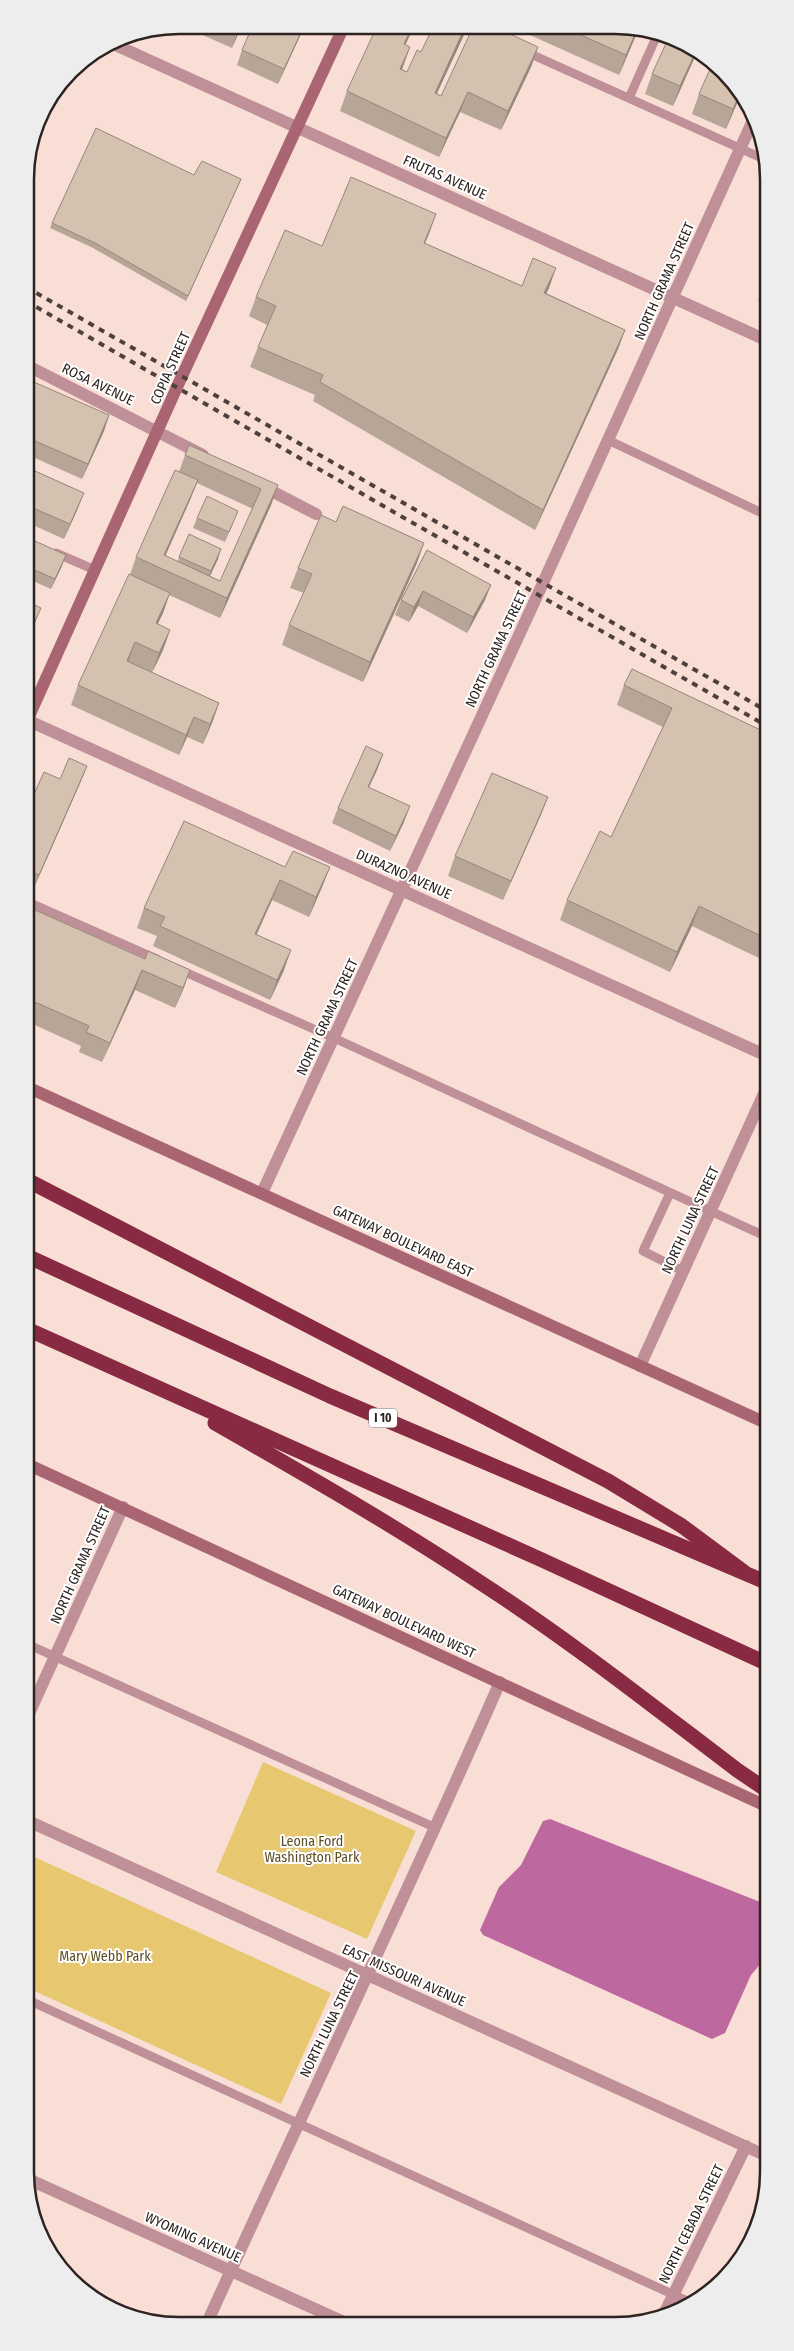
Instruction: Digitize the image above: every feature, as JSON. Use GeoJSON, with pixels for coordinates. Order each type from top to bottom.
{"type":"FeatureCollection","features":[{"type":"Feature","properties":{"kind":"highway"},"geometry":{"type":"LineString","coordinates":[[34,1184],[608,1482],[682,1526],[744,1572]]}},
{"type":"Feature","properties":{"kind":"highway","name":"I 10"},"geometry":{"type":"LineString","coordinates":[[34,1259],[330,1396],[760,1579]]}},
{"type":"Feature","properties":{"kind":"highway"},"geometry":{"type":"LineString","coordinates":[[34,1333],[551,1564],[760,1660]]}},
{"type":"Feature","properties":{"kind":"highway"},"geometry":{"type":"LineString","coordinates":[[140,1380],[331,1489],[484,1585],[557,1635],[760,1786]]}},
{"type":"Feature","properties":{"kind":"main road","name":"COPIA STREET"},"geometry":{"type":"LineString","coordinates":[[34,705],[94,570],[340,34]]}},
{"type":"Feature","properties":{"kind":"main road","name":"GATEWAY BOULEVARD EAST"},"geometry":{"type":"LineString","coordinates":[[34,1091],[760,1420]]}},
{"type":"Feature","properties":{"kind":"main road","name":"GATEWAY BOULEVARD WEST"},"geometry":{"type":"LineString","coordinates":[[34,1467],[760,1803]]}},
{"type":"Feature","properties":{"kind":"street","name":"FRUTAS AVENUE"},"geometry":{"type":"LineString","coordinates":[[121,46],[760,337]]}},
{"type":"Feature","properties":{"kind":"street","name":"NORTH GRAMA STREET"},"geometry":{"type":"LineString","coordinates":[[262,1193],[750,126]]}},
{"type":"Feature","properties":{"kind":"street","name":"ROSA AVENUE"},"geometry":{"type":"LineString","coordinates":[[34,369],[211,459]]}},
{"type":"Feature","properties":{"kind":"street"},"geometry":{"type":"LineString","coordinates":[[246,477],[316,514]]}},
{"type":"Feature","properties":{"kind":"street","name":"DURAZNO AVENUE"},"geometry":{"type":"LineString","coordinates":[[34,724],[760,1053]]}},
{"type":"Feature","properties":{"kind":"street","name":"NORTH LUNA STREET"},"geometry":{"type":"LineString","coordinates":[[640,1366],[760,1102]]}},
{"type":"Feature","properties":{"kind":"street","name":"NORTH GRAMA STREET"},"geometry":{"type":"LineString","coordinates":[[34,1703],[123,1507]]}},
{"type":"Feature","properties":{"kind":"street","name":"NORTH LUNA STREET"},"geometry":{"type":"LineString","coordinates":[[210,2317],[298,2124],[369,1976],[500,1682]]}},
{"type":"Feature","properties":{"kind":"street","name":"EAST MISSOURI AVENUE"},"geometry":{"type":"LineString","coordinates":[[34,1824],[760,2153]]}},
{"type":"Feature","properties":{"kind":"street","name":"NORTH CEBADA STREET"},"geometry":{"type":"LineString","coordinates":[[667,2308],[746,2146]]}},
{"type":"Feature","properties":{"kind":"street","name":"WYOMING AVENUE"},"geometry":{"type":"LineString","coordinates":[[35,2182],[333,2317]]}},
{"type":"Feature","properties":{"kind":"lane"},"geometry":{"type":"LineString","coordinates":[[629,98],[655,40]]}},
{"type":"Feature","properties":{"kind":"lane"},"geometry":{"type":"LineString","coordinates":[[515,46],[758,156]]}},
{"type":"Feature","properties":{"kind":"lane"},"geometry":{"type":"LineString","coordinates":[[608,440],[760,512]]}},
{"type":"Feature","properties":{"kind":"lane"},"geometry":{"type":"LineString","coordinates":[[43,547],[94,570]]}},
{"type":"Feature","properties":{"kind":"lane"},"geometry":{"type":"LineString","coordinates":[[34,906],[162,962]]}},
{"type":"Feature","properties":{"kind":"lane"},"geometry":{"type":"LineString","coordinates":[[171,966],[334,1038],[760,1234]]}},
{"type":"Feature","properties":{"kind":"lane"},"geometry":{"type":"LineString","coordinates":[[670,1194],[643,1251],[683,1271]]}},
{"type":"Feature","properties":{"kind":"lane"},"geometry":{"type":"LineString","coordinates":[[34,1647],[436,1828]]}},
{"type":"Feature","properties":{"kind":"lane"},"geometry":{"type":"LineString","coordinates":[[34,2003],[684,2300]]}},
{"type":"Feature","properties":{"kind":"green space","name":"Leona Ford Washington Park"},"geometry":{"type":"Polygon","coordinates":[[[263,1762],[416,1831],[367,1939],[216,1872],[263,1762]]]}},
{"type":"Feature","properties":{"kind":"green space","name":"Mary Webb Park"},"geometry":{"type":"Polygon","coordinates":[[[34,1857],[331,1993],[281,2104],[34,1991],[34,1857]]]}},
{"type":"Feature","properties":{"kind":"shaded area"},"geometry":{"type":"Polygon","coordinates":[[[550,1819],[760,1902],[760,1964],[751,1975],[725,2033],[712,2039],[483,1935],[480,1930],[499,1887],[521,1865],[543,1821],[550,1819]]]}},
{"type":"Feature","properties":{"kind":"building"},"geometry":{"type":"Polygon","coordinates":[[[249,34],[300,34],[284,69],[242,50],[249,34]]]}},
{"type":"Feature","properties":{"kind":"building"},"geometry":{"type":"Polygon","coordinates":[[[373,34],[409,34],[404,44],[410,47],[400,69],[407,72],[417,50],[421,52],[430,34],[462,34],[435,93],[441,96],[470,34],[510,34],[538,47],[508,111],[468,92],[446,138],[347,91],[373,34]]]}},
{"type":"Feature","properties":{"kind":"building"},"geometry":{"type":"Polygon","coordinates":[[[579,34],[635,35],[626,55],[579,34]]]}},
{"type":"Feature","properties":{"kind":"building"},"geometry":{"type":"Polygon","coordinates":[[[666,43],[693,57],[680,86],[652,74],[666,43]]]}},
{"type":"Feature","properties":{"kind":"building"},"geometry":{"type":"Polygon","coordinates":[[[710,69],[718,76],[737,100],[733,109],[699,94],[710,69]]]}},
{"type":"Feature","properties":{"kind":"building"},"geometry":{"type":"Polygon","coordinates":[[[96,128],[194,175],[202,161],[241,179],[188,296],[95,243],[52,223],[96,128]]]}},
{"type":"Feature","properties":{"kind":"building"},"geometry":{"type":"Polygon","coordinates":[[[351,177],[436,214],[424,243],[522,286],[533,258],[556,268],[544,293],[625,330],[543,510],[320,382],[323,375],[258,347],[276,306],[256,297],[285,230],[322,246],[351,177]]]}},
{"type":"Feature","properties":{"kind":"building"},"geometry":{"type":"Polygon","coordinates":[[[34,382],[109,415],[88,464],[34,440],[34,382]]]}},
{"type":"Feature","properties":{"kind":"building"},"geometry":{"type":"Polygon","coordinates":[[[189,445],[278,485],[227,598],[136,557],[175,470],[198,480],[164,555],[220,581],[261,489],[185,455],[189,445]]]}},
{"type":"Feature","properties":{"kind":"building"},"geometry":{"type":"Polygon","coordinates":[[[34,471],[84,493],[70,524],[34,508],[34,471]]]}},
{"type":"Feature","properties":{"kind":"building"},"geometry":{"type":"Polygon","coordinates":[[[207,496],[238,511],[229,532],[197,518],[207,496]]]}},
{"type":"Feature","properties":{"kind":"building"},"geometry":{"type":"Polygon","coordinates":[[[343,506],[424,543],[370,662],[289,625],[312,574],[298,568],[321,515],[336,522],[343,506]]]}},
{"type":"Feature","properties":{"kind":"building"},"geometry":{"type":"Polygon","coordinates":[[[189,534],[221,549],[211,571],[179,557],[189,534]]]}},
{"type":"Feature","properties":{"kind":"building"},"geometry":{"type":"Polygon","coordinates":[[[34,541],[66,555],[55,579],[34,570],[34,541]]]}},
{"type":"Feature","properties":{"kind":"building"},"geometry":{"type":"Polygon","coordinates":[[[427,550],[491,585],[473,617],[423,591],[414,607],[401,600],[427,550]]]}},
{"type":"Feature","properties":{"kind":"building"},"geometry":{"type":"Polygon","coordinates":[[[129,574],[170,593],[156,623],[170,630],[159,653],[135,642],[127,661],[219,703],[210,724],[194,717],[186,735],[78,685],[129,574]]]}},
{"type":"Feature","properties":{"kind":"building"},"geometry":{"type":"Polygon","coordinates":[[[34,605],[41,608],[34,623],[34,605]]]}},
{"type":"Feature","properties":{"kind":"building"},"geometry":{"type":"Polygon","coordinates":[[[632,669],[760,730],[760,936],[699,906],[677,952],[567,900],[600,831],[611,837],[672,708],[624,685],[632,669]]]}},
{"type":"Feature","properties":{"kind":"building"},"geometry":{"type":"Polygon","coordinates":[[[366,746],[383,754],[368,787],[410,806],[396,836],[338,808],[366,746]]]}},
{"type":"Feature","properties":{"kind":"building"},"geometry":{"type":"Polygon","coordinates":[[[69,758],[87,766],[39,875],[34,873],[34,794],[44,772],[60,779],[69,758]]]}},
{"type":"Feature","properties":{"kind":"building"},"geometry":{"type":"Polygon","coordinates":[[[492,773],[548,797],[511,881],[455,856],[492,773]]]}},
{"type":"Feature","properties":{"kind":"building"},"geometry":{"type":"Polygon","coordinates":[[[184,821],[285,867],[293,851],[330,867],[316,897],[280,880],[255,934],[291,950],[277,980],[160,926],[165,917],[144,908],[184,821]]]}},
{"type":"Feature","properties":{"kind":"building"},"geometry":{"type":"Polygon","coordinates":[[[34,910],[145,959],[148,951],[190,970],[183,988],[142,970],[110,1043],[86,1032],[89,1026],[34,1002],[34,910]]]}},
{"type":"Feature","properties":{"kind":"railway"},"geometry":{"type":"LineString","coordinates":[[34,292],[760,707]]}},
{"type":"Feature","properties":{"kind":"railway"},"geometry":{"type":"LineString","coordinates":[[34,306],[760,722]]}}]}
